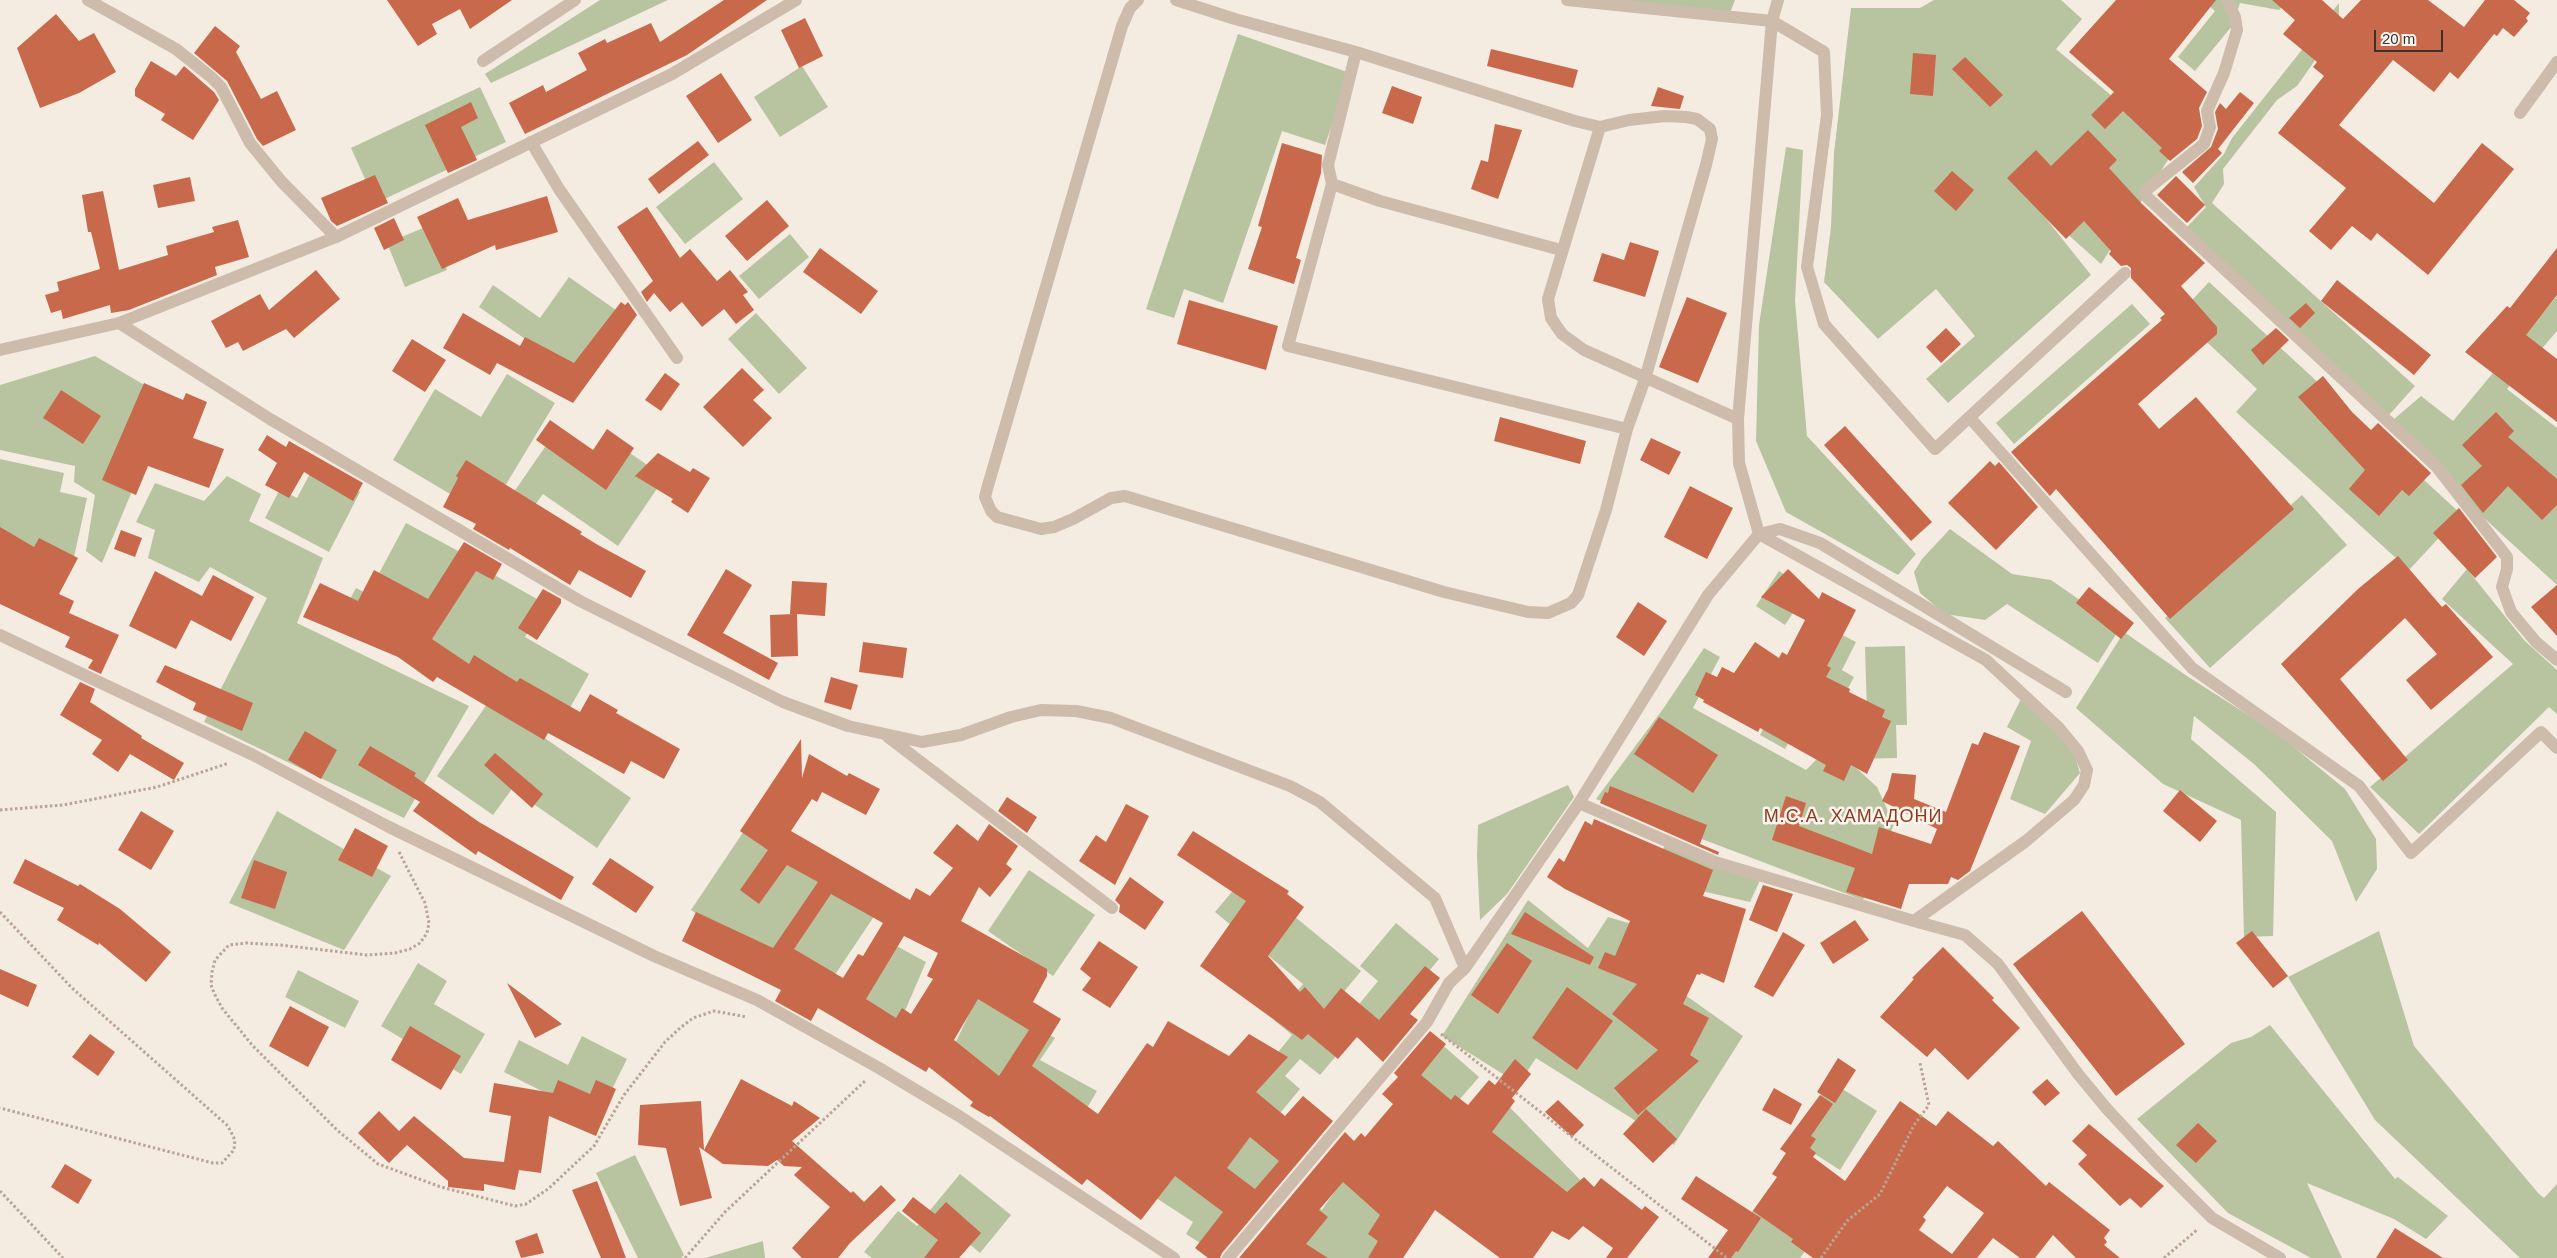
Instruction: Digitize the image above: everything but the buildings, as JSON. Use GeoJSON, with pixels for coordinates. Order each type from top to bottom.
{"type":"FeatureCollection","features":[{"type":"Feature","properties":{"kind":"street"},"geometry":{"type":"LineString","coordinates":[[88,0],[176,49],[212,76],[222,87],[250,143],[281,181],[336,237]]}},
{"type":"Feature","properties":{"kind":"street"},"geometry":{"type":"LineString","coordinates":[[483,61],[575,0]]}},
{"type":"Feature","properties":{"kind":"street"},"geometry":{"type":"LineString","coordinates":[[0,350],[119,323],[336,237],[672,74],[796,0]]}},
{"type":"Feature","properties":{"kind":"street"},"geometry":{"type":"LineString","coordinates":[[1138,0],[1130,8],[1122,26],[986,489],[987,504],[997,517],[1041,529],[1054,527],[1110,498],[1125,496],[1444,592],[1528,612],[1548,613],[1561,610],[1572,603],[1578,595],[1606,510],[1628,429],[1645,379],[1706,165],[1712,139],[1710,129],[1697,119],[1666,116],[1628,120],[1600,127],[1575,121],[1356,52],[1235,19],[1176,0]]}},
{"type":"Feature","properties":{"kind":"street"},"geometry":{"type":"LineString","coordinates":[[1567,0],[1772,20],[1824,52],[1827,115],[1807,267],[1824,324],[1936,449],[1971,419],[2125,274]]}},
{"type":"Feature","properties":{"kind":"street"},"geometry":{"type":"LineString","coordinates":[[1778,0],[1772,20],[1738,419],[1740,463],[1759,534],[1986,660],[2059,728],[2078,751],[2087,770],[2084,785],[2074,800],[2026,841],[1914,921]]}},
{"type":"Feature","properties":{"kind":"street"},"geometry":{"type":"LineString","coordinates":[[2227,0],[2235,17],[2237,30],[2224,73],[2207,111],[2210,128],[2204,144],[2146,191],[2147,196],[2436,466],[2507,557],[2507,569],[2502,587],[2511,612],[2536,642],[2557,660]]}},
{"type":"Feature","properties":{"kind":"street"},"geometry":{"type":"LineString","coordinates":[[1356,52],[1328,165],[1332,184],[1288,346],[1628,429]]}},
{"type":"Feature","properties":{"kind":"street"},"geometry":{"type":"LineString","coordinates":[[2520,113],[2557,62]]}},
{"type":"Feature","properties":{"kind":"street"},"geometry":{"type":"LineString","coordinates":[[1600,127],[1561,250],[1548,299],[1551,318],[1562,334],[1584,350],[1645,379],[1738,419]]}},
{"type":"Feature","properties":{"kind":"street"},"geometry":{"type":"LineString","coordinates":[[531,142],[559,189],[677,358]]}},
{"type":"Feature","properties":{"kind":"street"},"geometry":{"type":"LineString","coordinates":[[1332,184],[1380,201],[1561,250]]}},
{"type":"Feature","properties":{"kind":"street"},"geometry":{"type":"LineString","coordinates":[[119,323],[270,419],[580,601],[783,702],[848,726],[886,736],[922,742],[961,735],[1011,717],[1041,710],[1076,711],[1111,718],[1290,786],[1320,802],[1436,898],[1465,968]]}},
{"type":"Feature","properties":{"kind":"street"},"geometry":{"type":"LineString","coordinates":[[1971,419],[2192,668],[2360,786],[2411,853],[2541,732],[2557,748]]}},
{"type":"Feature","properties":{"kind":"street"},"geometry":{"type":"LineString","coordinates":[[1228,1258],[1427,1022],[1449,983],[1465,968],[1579,802],[1708,595],[1759,534],[1780,528],[1820,543],[2066,692]]}},
{"type":"Feature","properties":{"kind":"street"},"geometry":{"type":"LineString","coordinates":[[0,635],[253,755],[389,827],[654,956],[757,1000],[880,1068],[959,1116],[1174,1258]]}},
{"type":"Feature","properties":{"kind":"street"},"geometry":{"type":"LineString","coordinates":[[886,736],[1112,908]]}},
{"type":"Feature","properties":{"kind":"street"},"geometry":{"type":"LineString","coordinates":[[1579,802],[1715,862],[1914,921],[1965,934],[1998,964],[2107,1109],[2212,1218],[2280,1258]]}},
{"type":"Feature","properties":{"kind":"path"},"geometry":{"type":"LineString","coordinates":[[0,810],[63,805],[157,787],[253,755]]}},
{"type":"Feature","properties":{"kind":"path"},"geometry":{"type":"LineString","coordinates":[[389,827],[425,903],[429,922],[427,934],[420,943],[410,949],[395,953],[368,955],[246,942],[229,945],[214,960],[211,985],[222,1008],[252,1045],[337,1130],[378,1164],[441,1187],[515,1206],[526,1204],[555,1183],[594,1146],[624,1095],[666,1042],[680,1028],[698,1016],[714,1012],[749,1018]]}},
{"type":"Feature","properties":{"kind":"path"},"geometry":{"type":"LineString","coordinates":[[0,912],[72,988],[228,1126],[235,1140],[234,1150],[229,1158],[222,1163],[213,1163],[0,1108]]}},
{"type":"Feature","properties":{"kind":"path"},"geometry":{"type":"LineString","coordinates":[[1427,1022],[1727,1258]]}},
{"type":"Feature","properties":{"kind":"path"},"geometry":{"type":"LineString","coordinates":[[1821,1258],[1847,1220],[1880,1194],[1914,1125],[1929,1105],[1920,1063]]}},
{"type":"Feature","properties":{"kind":"path"},"geometry":{"type":"LineString","coordinates":[[685,1258],[725,1212],[880,1068]]}},
{"type":"Feature","properties":{"kind":"path"},"geometry":{"type":"LineString","coordinates":[[0,1191],[62,1257]]}},
{"type":"Feature","properties":{"kind":"path"},"geometry":{"type":"LineString","coordinates":[[2164,1258],[2212,1218]]}},
{"type":"Feature","properties":{"kind":"green space"},"geometry":{"type":"Polygon","coordinates":[[[600,0],[668,0],[491,83],[485,74],[600,0]]]}},
{"type":"Feature","properties":{"kind":"green space"},"geometry":{"type":"Polygon","coordinates":[[[1609,0],[1735,0],[1730,13],[1609,0]]]}},
{"type":"Feature","properties":{"kind":"green space"},"geometry":{"type":"Polygon","coordinates":[[[1934,0],[2061,0],[2082,19],[2056,49],[2175,149],[2101,264],[2036,206],[2091,275],[1948,403],[1926,379],[1975,336],[1936,289],[1878,339],[1824,282],[1831,227],[1834,153],[1851,8],[1920,8],[1934,0]]]}},
{"type":"Feature","properties":{"kind":"green space"},"geometry":{"type":"Polygon","coordinates":[[[2202,0],[2289,0],[2279,10],[2240,3],[2232,26],[2195,71],[2178,57],[2215,11],[2202,0]]]}},
{"type":"Feature","properties":{"kind":"green space"},"geometry":{"type":"Polygon","coordinates":[[[2339,3],[2339,26],[2297,86],[2277,100],[2223,169],[2224,184],[2212,203],[2415,386],[2388,416],[2187,227],[2206,207],[2194,187],[2224,154],[2232,138],[2339,3]]]}},
{"type":"Feature","properties":{"kind":"green space"},"geometry":{"type":"Polygon","coordinates":[[[1238,34],[1350,73],[1325,145],[1282,131],[1223,303],[1184,289],[1174,318],[1146,309],[1238,34]]]}},
{"type":"Feature","properties":{"kind":"green space"},"geometry":{"type":"Polygon","coordinates":[[[802,66],[828,107],[780,137],[754,97],[802,66]]]}},
{"type":"Feature","properties":{"kind":"green space"},"geometry":{"type":"Polygon","coordinates":[[[480,87],[506,142],[376,203],[351,148],[480,87]]]}},
{"type":"Feature","properties":{"kind":"green space"},"geometry":{"type":"Polygon","coordinates":[[[1786,147],[1803,150],[1795,301],[1807,436],[1916,554],[1898,575],[1786,512],[1756,441],[1759,325],[1786,147]]]}},
{"type":"Feature","properties":{"kind":"green space"},"geometry":{"type":"Polygon","coordinates":[[[714,162],[743,199],[685,244],[656,207],[714,162]]]}},
{"type":"Feature","properties":{"kind":"green space"},"geometry":{"type":"Polygon","coordinates":[[[428,226],[447,270],[405,287],[387,243],[428,226]]]}},
{"type":"Feature","properties":{"kind":"green space"},"geometry":{"type":"Polygon","coordinates":[[[790,234],[809,257],[759,299],[739,276],[790,234]]]}},
{"type":"Feature","properties":{"kind":"green space"},"geometry":{"type":"Polygon","coordinates":[[[569,277],[623,315],[580,377],[479,307],[493,285],[540,318],[569,277]]]}},
{"type":"Feature","properties":{"kind":"green space"},"geometry":{"type":"Polygon","coordinates":[[[2209,282],[2461,514],[2409,570],[2236,412],[2257,389],[2178,315],[2209,282]]]}},
{"type":"Feature","properties":{"kind":"green space"},"geometry":{"type":"Polygon","coordinates":[[[2557,296],[2557,331],[2507,389],[2557,428],[2557,585],[2472,507],[2393,420],[2421,396],[2453,421],[2557,296]]]}},
{"type":"Feature","properties":{"kind":"green space"},"geometry":{"type":"Polygon","coordinates":[[[2132,304],[2150,324],[2014,444],[1996,423],[2132,304]]]}},
{"type":"Feature","properties":{"kind":"green space"},"geometry":{"type":"Polygon","coordinates":[[[756,313],[807,368],[779,394],[728,339],[756,313]]]}},
{"type":"Feature","properties":{"kind":"green space"},"geometry":{"type":"Polygon","coordinates":[[[95,356],[170,400],[102,563],[86,551],[95,495],[74,482],[75,466],[0,450],[0,385],[95,356]]]}},
{"type":"Feature","properties":{"kind":"green space"},"geometry":{"type":"Polygon","coordinates":[[[507,374],[555,403],[487,516],[393,460],[435,389],[481,417],[507,374]]]}},
{"type":"Feature","properties":{"kind":"green space"},"geometry":{"type":"Polygon","coordinates":[[[556,431],[608,467],[621,447],[665,477],[618,546],[543,494],[527,516],[507,502],[556,431]]]}},
{"type":"Feature","properties":{"kind":"green space"},"geometry":{"type":"Polygon","coordinates":[[[0,459],[64,473],[60,492],[87,498],[74,557],[0,541],[0,459]]]}},
{"type":"Feature","properties":{"kind":"green space"},"geometry":{"type":"Polygon","coordinates":[[[313,468],[360,492],[329,552],[265,518],[280,489],[297,498],[313,468]]]}},
{"type":"Feature","properties":{"kind":"green space"},"geometry":{"type":"Polygon","coordinates":[[[227,476],[261,494],[249,521],[323,558],[297,623],[469,706],[404,818],[204,722],[267,598],[210,567],[199,582],[148,558],[155,530],[136,522],[155,483],[204,501],[227,476]]]}},
{"type":"Feature","properties":{"kind":"green space"},"geometry":{"type":"Polygon","coordinates":[[[2302,495],[2347,545],[2210,668],[2165,618],[2302,495]]]}},
{"type":"Feature","properties":{"kind":"green space"},"geometry":{"type":"Polygon","coordinates":[[[406,523],[462,553],[409,652],[342,615],[356,588],[368,594],[406,523]]]}},
{"type":"Feature","properties":{"kind":"green space"},"geometry":{"type":"Polygon","coordinates":[[[1950,529],[2012,574],[2051,580],[2120,628],[2098,663],[2007,604],[1985,620],[1945,614],[1920,593],[1914,572],[1922,559],[1950,529]]]}},
{"type":"Feature","properties":{"kind":"green space"},"geometry":{"type":"Polygon","coordinates":[[[468,560],[544,603],[525,637],[589,674],[562,722],[422,643],[468,560]]]}},
{"type":"Feature","properties":{"kind":"green space"},"geometry":{"type":"Polygon","coordinates":[[[2467,569],[2524,640],[2557,670],[2557,714],[2549,707],[2419,834],[2370,787],[2513,664],[2442,599],[2467,569]]]}},
{"type":"Feature","properties":{"kind":"green space"},"geometry":{"type":"Polygon","coordinates":[[[1779,571],[1808,590],[1785,625],[1756,606],[1779,571]]]}},
{"type":"Feature","properties":{"kind":"green space"},"geometry":{"type":"Polygon","coordinates":[[[1819,623],[1856,642],[1842,670],[1854,677],[1822,737],[1798,725],[1785,749],[1760,735],[1819,623]]]}},
{"type":"Feature","properties":{"kind":"green space"},"geometry":{"type":"Polygon","coordinates":[[[2124,632],[2187,676],[2278,734],[2345,789],[2376,839],[2377,869],[2356,902],[2332,841],[2254,764],[2194,716],[2191,739],[2276,812],[2273,936],[2244,937],[2241,820],[2163,784],[2076,708],[2124,632]]]}},
{"type":"Feature","properties":{"kind":"green space"},"geometry":{"type":"Polygon","coordinates":[[[1905,646],[1907,725],[1896,725],[1897,758],[1853,759],[1867,713],[1865,647],[1905,646]]]}},
{"type":"Feature","properties":{"kind":"green space"},"geometry":{"type":"Polygon","coordinates":[[[1704,648],[1720,657],[1693,708],[1806,770],[1831,745],[1877,787],[1894,824],[1863,900],[1596,799],[1663,709],[1704,648]]]}},
{"type":"Feature","properties":{"kind":"green space"},"geometry":{"type":"Polygon","coordinates":[[[2022,697],[2073,750],[2080,773],[2045,814],[2010,799],[2031,741],[2007,727],[2022,697]]]}},
{"type":"Feature","properties":{"kind":"green space"},"geometry":{"type":"Polygon","coordinates":[[[490,700],[631,798],[597,848],[512,789],[493,815],[437,776],[490,700]]]}},
{"type":"Feature","properties":{"kind":"green space"},"geometry":{"type":"Polygon","coordinates":[[[1568,785],[1574,797],[1507,894],[1480,920],[1477,856],[1478,825],[1568,785]]]}},
{"type":"Feature","properties":{"kind":"green space"},"geometry":{"type":"Polygon","coordinates":[[[277,811],[391,876],[344,950],[229,903],[277,811]]]}},
{"type":"Feature","properties":{"kind":"green space"},"geometry":{"type":"Polygon","coordinates":[[[750,822],[879,909],[820,997],[691,910],[750,822]]]}},
{"type":"Feature","properties":{"kind":"green space"},"geometry":{"type":"Polygon","coordinates":[[[1665,844],[1761,878],[1750,902],[1697,890],[1671,985],[1743,1036],[1674,1145],[1536,1058],[1519,1084],[1442,1036],[1528,900],[1588,948],[1608,917],[1635,925],[1665,844]]]}},
{"type":"Feature","properties":{"kind":"green space"},"geometry":{"type":"Polygon","coordinates":[[[1029,870],[1095,915],[1053,976],[988,931],[1029,870]]]}},
{"type":"Feature","properties":{"kind":"green space"},"geometry":{"type":"Polygon","coordinates":[[[1245,876],[1361,971],[1320,1021],[1347,1043],[1320,1075],[1300,1059],[1285,1076],[1300,1089],[1271,1124],[1300,1147],[1259,1197],[1188,1139],[1270,1062],[1292,1035],[1274,1020],[1303,984],[1215,912],[1245,876]]]}},
{"type":"Feature","properties":{"kind":"green space"},"geometry":{"type":"Polygon","coordinates":[[[1396,923],[1439,959],[1368,1045],[1343,1024],[1378,981],[1360,966],[1396,923]]]}},
{"type":"Feature","properties":{"kind":"green space"},"geometry":{"type":"Polygon","coordinates":[[[2379,931],[2414,1046],[2539,1194],[2544,1198],[2557,1184],[2557,1258],[2520,1258],[2375,1120],[2288,977],[2379,931]]]}},
{"type":"Feature","properties":{"kind":"green space"},"geometry":{"type":"Polygon","coordinates":[[[880,937],[926,962],[901,1020],[848,1000],[880,937]]]}},
{"type":"Feature","properties":{"kind":"green space"},"geometry":{"type":"Polygon","coordinates":[[[418,963],[447,981],[434,1004],[485,1034],[461,1074],[381,1026],[418,963]]]}},
{"type":"Feature","properties":{"kind":"green space"},"geometry":{"type":"Polygon","coordinates":[[[298,970],[359,1001],[345,1028],[285,997],[298,970]]]}},
{"type":"Feature","properties":{"kind":"green space"},"geometry":{"type":"Polygon","coordinates":[[[979,994],[1055,1038],[1040,1060],[1097,1091],[1070,1137],[947,1060],[979,994]]]}},
{"type":"Feature","properties":{"kind":"green space"},"geometry":{"type":"Polygon","coordinates":[[[2270,1025],[2395,1179],[2398,1177],[2448,1216],[2426,1239],[2394,1219],[2307,1183],[2342,1258],[2311,1258],[2228,1213],[2137,1119],[2231,1043],[2251,1037],[2270,1025]]]}},
{"type":"Feature","properties":{"kind":"green space"},"geometry":{"type":"Polygon","coordinates":[[[582,1036],[627,1059],[597,1119],[504,1072],[519,1040],[568,1065],[582,1036]]]}},
{"type":"Feature","properties":{"kind":"green space"},"geometry":{"type":"Polygon","coordinates":[[[1439,1042],[1479,1077],[1433,1130],[1393,1095],[1439,1042]]]}},
{"type":"Feature","properties":{"kind":"green space"},"geometry":{"type":"Polygon","coordinates":[[[1830,1081],[1877,1111],[1840,1170],[1793,1140],[1830,1081]]]}},
{"type":"Feature","properties":{"kind":"green space"},"geometry":{"type":"Polygon","coordinates":[[[1497,1094],[1586,1186],[1584,1216],[1562,1237],[1459,1131],[1497,1094]]]}},
{"type":"Feature","properties":{"kind":"green space"},"geometry":{"type":"Polygon","coordinates":[[[635,1155],[684,1255],[681,1258],[638,1258],[596,1173],[635,1155]]]}},
{"type":"Feature","properties":{"kind":"green space"},"geometry":{"type":"Polygon","coordinates":[[[1168,1161],[1242,1209],[1214,1252],[1186,1234],[1193,1222],[1147,1192],[1168,1161]]]}},
{"type":"Feature","properties":{"kind":"green space"},"geometry":{"type":"Polygon","coordinates":[[[960,1174],[1011,1215],[980,1253],[955,1232],[933,1258],[872,1258],[864,1252],[898,1211],[917,1226],[960,1174]]]}},
{"type":"Feature","properties":{"kind":"green space"},"geometry":{"type":"Polygon","coordinates":[[[1343,1179],[1377,1205],[1401,1237],[1390,1258],[1247,1258],[1302,1197],[1322,1210],[1343,1179]]]}},
{"type":"Feature","properties":{"kind":"green space"},"geometry":{"type":"Polygon","coordinates":[[[1769,1188],[1823,1227],[1800,1258],[1726,1258],[1721,1255],[1769,1188]]]}},
{"type":"Feature","properties":{"kind":"green space"},"geometry":{"type":"Polygon","coordinates":[[[763,1241],[765,1258],[705,1258],[763,1241]]]}},
{"type":"Feature","properties":{"kind":"district","name":"М.С.А. ХАМАДОНИ"},"geometry":{"type":"Point","coordinates":[1853,817]}}]}
